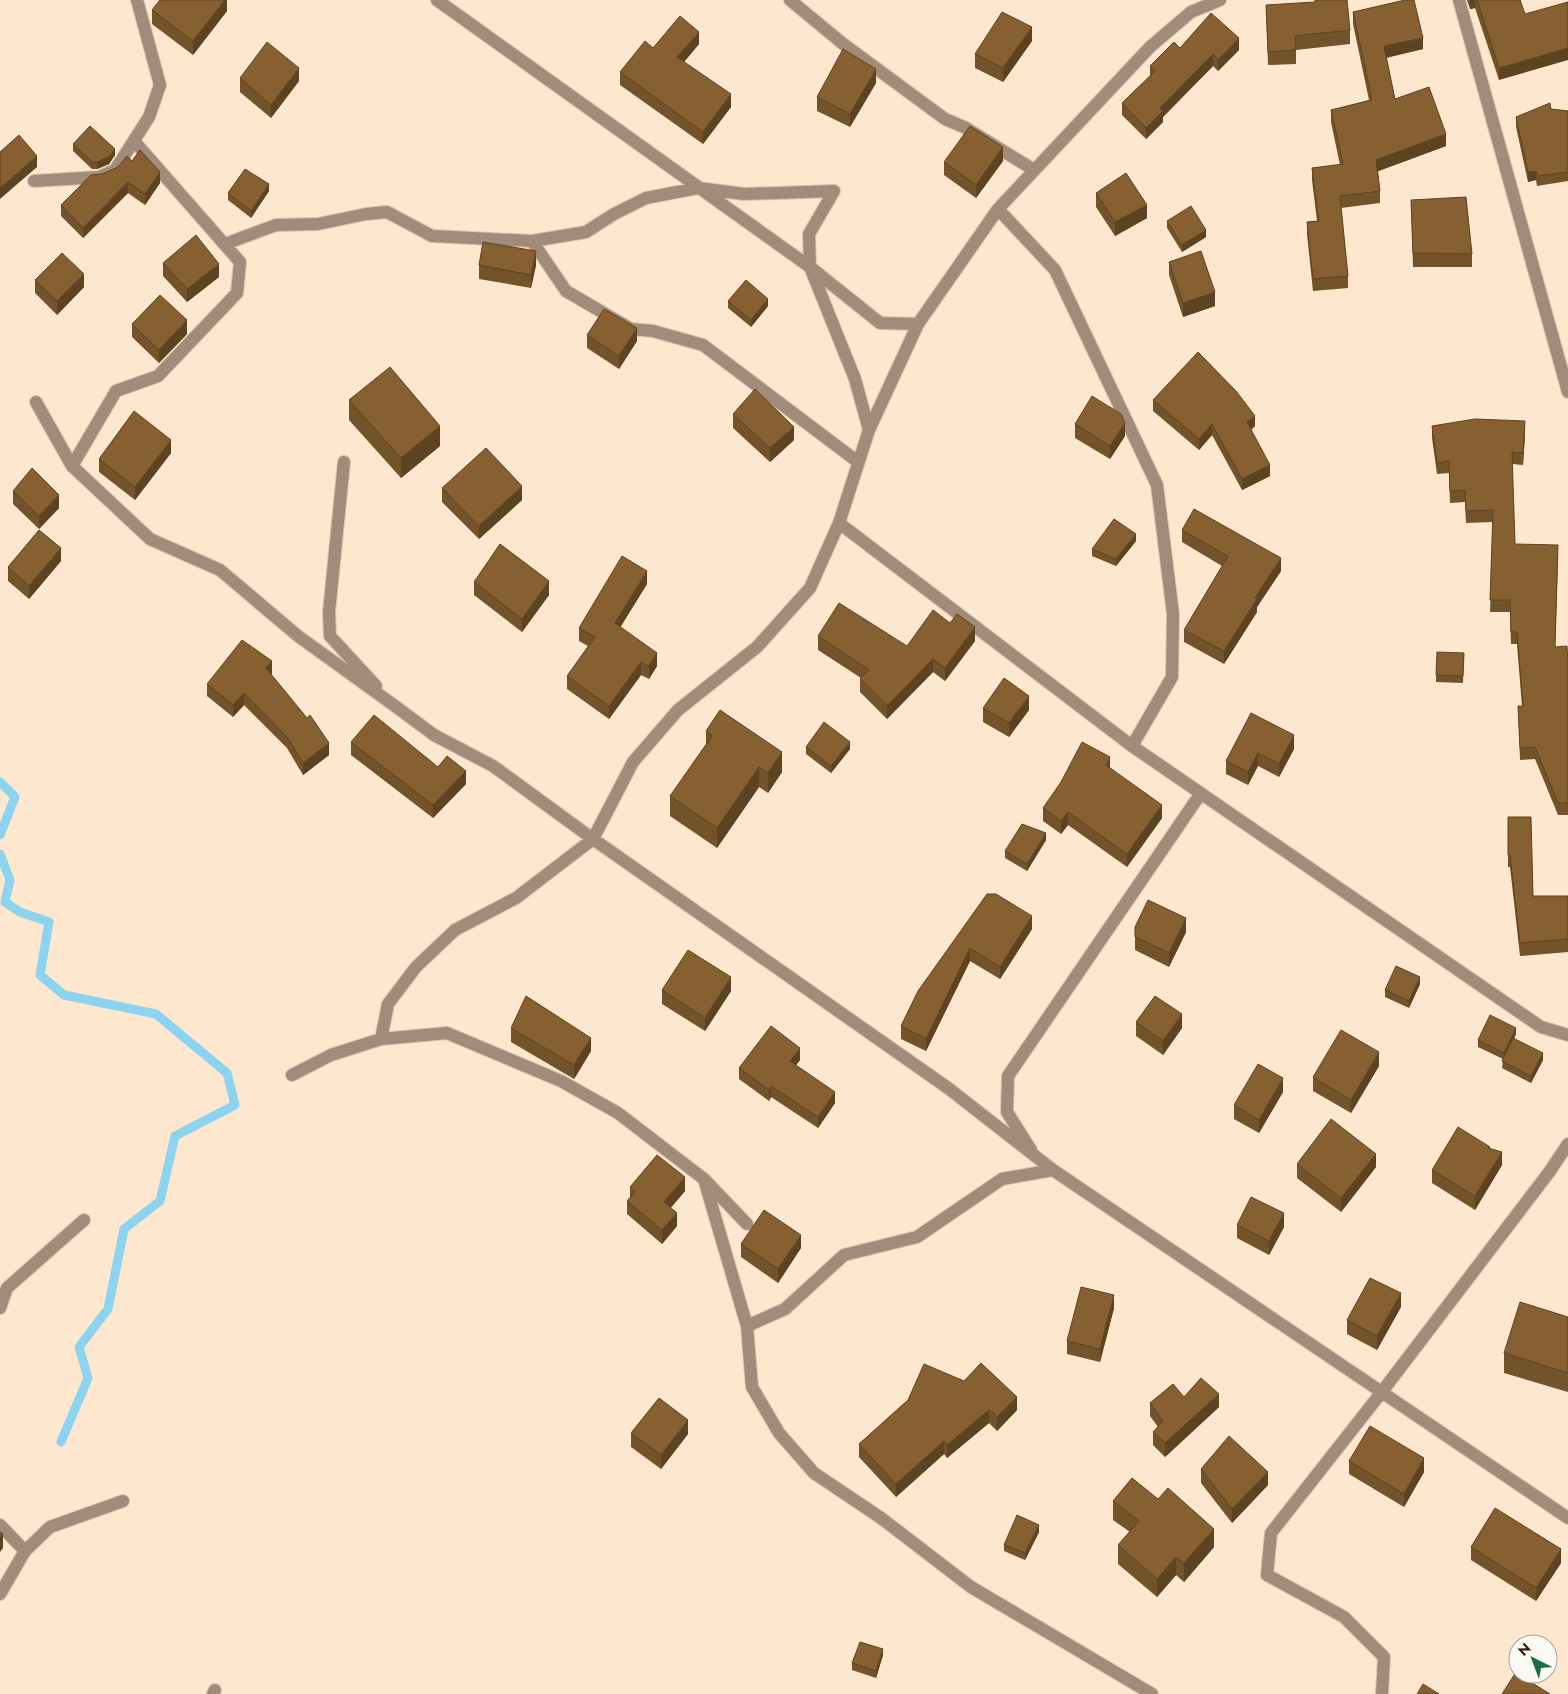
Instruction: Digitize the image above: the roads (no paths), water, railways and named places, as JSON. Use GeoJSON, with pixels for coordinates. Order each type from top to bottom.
{"type":"FeatureCollection","features":[{"type":"Feature","properties":{"kind":"street"},"geometry":{"type":"LineString","coordinates":[[34,181],[99,177],[115,170],[149,116],[160,85],[137,0]]}},
{"type":"Feature","properties":{"kind":"street"},"geometry":{"type":"LineString","coordinates":[[436,0],[810,267],[880,323],[918,324]]}},
{"type":"Feature","properties":{"kind":"street"},"geometry":{"type":"LineString","coordinates":[[790,0],[842,43],[945,119],[966,128],[1034,170]]}},
{"type":"Feature","properties":{"kind":"street"},"geometry":{"type":"LineString","coordinates":[[380,1039],[388,1004],[416,967],[455,930],[516,898],[593,839],[633,762],[678,710],[757,647],[810,588],[839,523],[869,430],[918,324],[998,210],[1034,170],[1150,47],[1191,12],[1220,0]]}},
{"type":"Feature","properties":{"kind":"street"},"geometry":{"type":"LineString","coordinates":[[1459,0],[1568,392]]}},
{"type":"Feature","properties":{"kind":"street"},"geometry":{"type":"LineString","coordinates":[[72,466],[116,390],[158,376],[237,293],[240,262],[134,141]]}},
{"type":"Feature","properties":{"kind":"street"},"geometry":{"type":"LineString","coordinates":[[225,244],[276,226],[318,224],[366,214],[387,212],[432,236],[532,240],[586,232],[614,214],[646,198],[698,188],[744,194],[834,191],[809,234],[810,267],[855,379],[869,430]]}},
{"type":"Feature","properties":{"kind":"street"},"geometry":{"type":"LineString","coordinates":[[998,210],[1055,270],[1157,485],[1173,614],[1172,677],[1132,746]]}},
{"type":"Feature","properties":{"kind":"street"},"geometry":{"type":"LineString","coordinates":[[532,240],[566,291],[631,329],[652,331],[703,345],[858,462]]}},
{"type":"Feature","properties":{"kind":"street"},"geometry":{"type":"LineString","coordinates":[[36,402],[72,466],[150,539],[220,570],[298,636],[434,735],[493,766],[593,839],[948,1088],[1052,1170],[1381,1394],[1568,1518]]}},
{"type":"Feature","properties":{"kind":"street"},"geometry":{"type":"LineString","coordinates":[[344,462],[329,612],[330,636],[395,706]]}},
{"type":"Feature","properties":{"kind":"street"},"geometry":{"type":"LineString","coordinates":[[839,523],[1132,746],[1541,1027],[1568,1035]]}},
{"type":"Feature","properties":{"kind":"street"},"geometry":{"type":"LineString","coordinates":[[1037,1158],[1007,1112],[1008,1076],[1201,794]]}},
{"type":"Feature","properties":{"kind":"street"},"geometry":{"type":"LineString","coordinates":[[292,1075],[331,1055],[380,1039],[447,1033],[561,1081],[618,1113],[704,1178],[747,1224]]}},
{"type":"Feature","properties":{"kind":"street"},"geometry":{"type":"LineString","coordinates":[[1382,1694],[1384,1657],[1344,1617],[1267,1575],[1271,1533],[1381,1394],[1550,1171],[1568,1144]]}},
{"type":"Feature","properties":{"kind":"street"},"geometry":{"type":"LineString","coordinates":[[747,1326],[785,1309],[844,1255],[917,1236],[1002,1179],[1052,1170]]}},
{"type":"Feature","properties":{"kind":"street"},"geometry":{"type":"LineString","coordinates":[[704,1178],[747,1326],[752,1387],[779,1433],[814,1472],[881,1518],[971,1587],[1152,1694]]}},
{"type":"Feature","properties":{"kind":"street"},"geometry":{"type":"LineString","coordinates":[[0,1308],[7,1288],[84,1220]]}},
{"type":"Feature","properties":{"kind":"street"},"geometry":{"type":"LineString","coordinates":[[0,1594],[25,1551],[50,1527],[123,1501]]}},
{"type":"Feature","properties":{"kind":"street"},"geometry":{"type":"LineString","coordinates":[[0,1525],[25,1551]]}},
{"type":"Feature","properties":{"kind":"waterway"},"geometry":{"type":"LineString","coordinates":[[0,782],[15,797],[0,835]]}},
{"type":"Feature","properties":{"kind":"waterway"},"geometry":{"type":"LineString","coordinates":[[0,854],[10,880],[5,902],[20,912],[49,922],[40,975],[64,995],[156,1014],[227,1073],[235,1105],[175,1136],[160,1201],[124,1229],[108,1309],[79,1347],[88,1378],[61,1442]]}}]}
